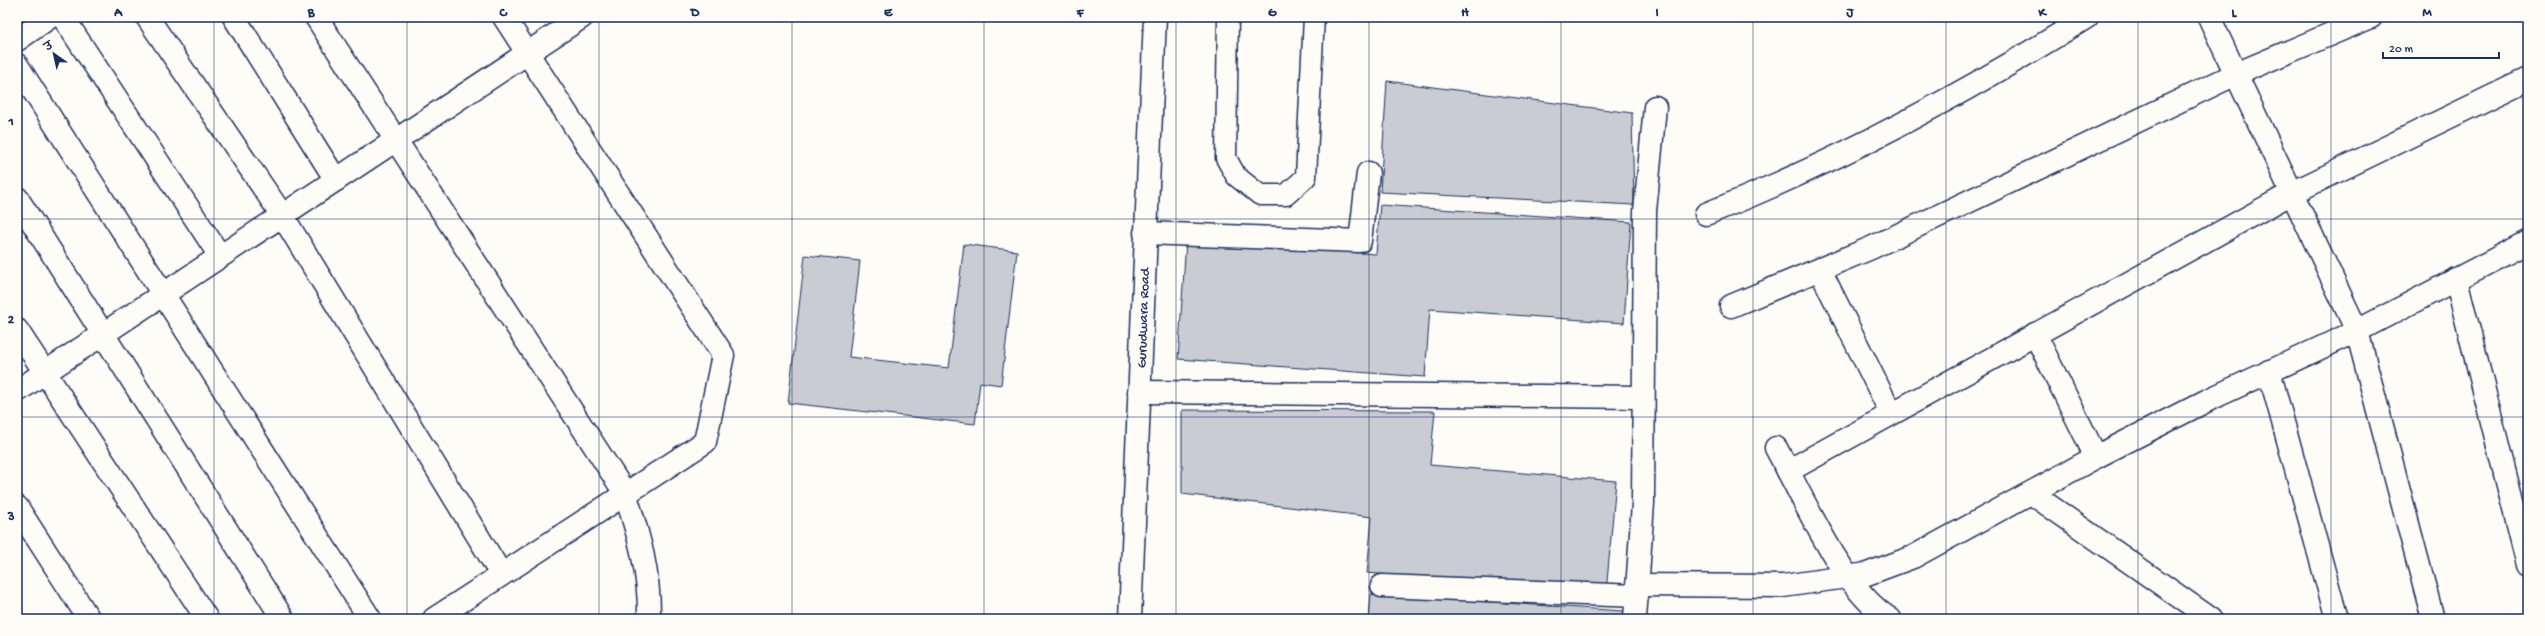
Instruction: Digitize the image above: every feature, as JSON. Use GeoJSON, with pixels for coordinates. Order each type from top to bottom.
{"type":"FeatureCollection","features":[{"type":"Feature","properties":{"kind":"street"},"geometry":{"type":"LineString","coordinates":[[17,40],[50,17]]}},
{"type":"Feature","properties":{"kind":"street"},"geometry":{"type":"LineString","coordinates":[[63,17],[220,256]]}},
{"type":"Feature","properties":{"kind":"street"},"geometry":{"type":"LineString","coordinates":[[147,17],[282,215],[501,574]]}},
{"type":"Feature","properties":{"kind":"street"},"geometry":{"type":"LineString","coordinates":[[234,17],[336,180]]}},
{"type":"Feature","properties":{"kind":"street"},"geometry":{"type":"LineString","coordinates":[[316,17],[625,493],[642,542],[650,600],[649,619]]}},
{"type":"Feature","properties":{"kind":"street"},"geometry":{"type":"LineString","coordinates":[[434,619],[705,442],[723,355],[504,17]]}},
{"type":"Feature","properties":{"kind":"street"},"geometry":{"type":"LineString","coordinates":[[17,392],[582,17]]}},
{"type":"Feature","properties":{"kind":"street","name":"Gurudwara Road"},"geometry":{"type":"LineString","coordinates":[[1130,619],[1155,17]]}},
{"type":"Feature","properties":{"kind":"street"},"geometry":{"type":"LineString","coordinates":[[1706,214],[1780,185],[1860,146],[2008,66],[2087,17]]}},
{"type":"Feature","properties":{"kind":"street"},"geometry":{"type":"LineString","coordinates":[[2209,17],[2357,330],[2433,619]]}},
{"type":"Feature","properties":{"kind":"street"},"geometry":{"type":"LineString","coordinates":[[1731,306],[1871,248],[2236,74],[2371,17]]}},
{"type":"Feature","properties":{"kind":"street"},"geometry":{"type":"LineString","coordinates":[[17,65],[370,619]]}},
{"type":"Feature","properties":{"kind":"street"},"geometry":{"type":"LineString","coordinates":[[1788,471],[2292,193],[2528,79]]}},
{"type":"Feature","properties":{"kind":"street"},"geometry":{"type":"LineString","coordinates":[[1635,619],[1643,503],[1644,211],[1655,107]]}},
{"type":"Feature","properties":{"kind":"street"},"geometry":{"type":"LineString","coordinates":[[1145,233],[1360,241],[1368,173]]}},
{"type":"Feature","properties":{"kind":"street"},"geometry":{"type":"LineString","coordinates":[[17,198],[283,619]]}},
{"type":"Feature","properties":{"kind":"street"},"geometry":{"type":"LineString","coordinates":[[1382,586],[1637,590],[1783,586],[1867,574],[1913,557],[2096,457],[2269,371],[2357,330],[2528,242]]}},
{"type":"Feature","properties":{"kind":"street"},"geometry":{"type":"LineString","coordinates":[[1820,270],[1891,413]]}},
{"type":"Feature","properties":{"kind":"street"},"geometry":{"type":"LineString","coordinates":[[2456,279],[2528,565]]}},
{"type":"Feature","properties":{"kind":"street"},"geometry":{"type":"LineString","coordinates":[[17,330],[207,619]]}},
{"type":"Feature","properties":{"kind":"street"},"geometry":{"type":"LineString","coordinates":[[2035,334],[2096,457]]}},
{"type":"Feature","properties":{"kind":"street"},"geometry":{"type":"LineString","coordinates":[[2269,371],[2337,619]]}},
{"type":"Feature","properties":{"kind":"street"},"geometry":{"type":"LineString","coordinates":[[1139,392],[1643,397]]}},
{"type":"Feature","properties":{"kind":"street"},"geometry":{"type":"LineString","coordinates":[[1776,448],[1846,576],[1877,611],[1890,619]]}},
{"type":"Feature","properties":{"kind":"street"},"geometry":{"type":"LineString","coordinates":[[2031,492],[2211,619]]}},
{"type":"Feature","properties":{"kind":"street"},"geometry":{"type":"LineString","coordinates":[[17,507],[89,619]]}},
{"type":"Feature","properties":{"kind":"lane"},"geometry":{"type":"LineString","coordinates":[[1228,17],[1226,158],[1236,176],[1260,195],[1286,195],[1306,177],[1314,17]]}},
{"type":"Feature","properties":{"kind":"building"},"geometry":{"type":"Polygon","coordinates":[[[1387,81],[1632,113],[1634,205],[1380,192],[1387,81]]]}},
{"type":"Feature","properties":{"kind":"building"},"geometry":{"type":"Polygon","coordinates":[[[1380,205],[1631,222],[1624,323],[1430,309],[1425,377],[1178,359],[1186,241],[1376,254],[1380,205]]]}},
{"type":"Feature","properties":{"kind":"building"},"geometry":{"type":"Polygon","coordinates":[[[964,244],[1017,251],[1001,385],[980,382],[975,424],[788,403],[805,255],[860,261],[849,357],[949,368],[964,244]]]}},
{"type":"Feature","properties":{"kind":"building"},"geometry":{"type":"Polygon","coordinates":[[[1182,410],[1435,411],[1430,465],[1616,481],[1606,593],[1367,573],[1372,517],[1182,494],[1182,410]]]}},
{"type":"Feature","properties":{"kind":"building"},"geometry":{"type":"Polygon","coordinates":[[[1371,594],[1623,611],[1623,619],[1369,619],[1371,594]]]}}]}
